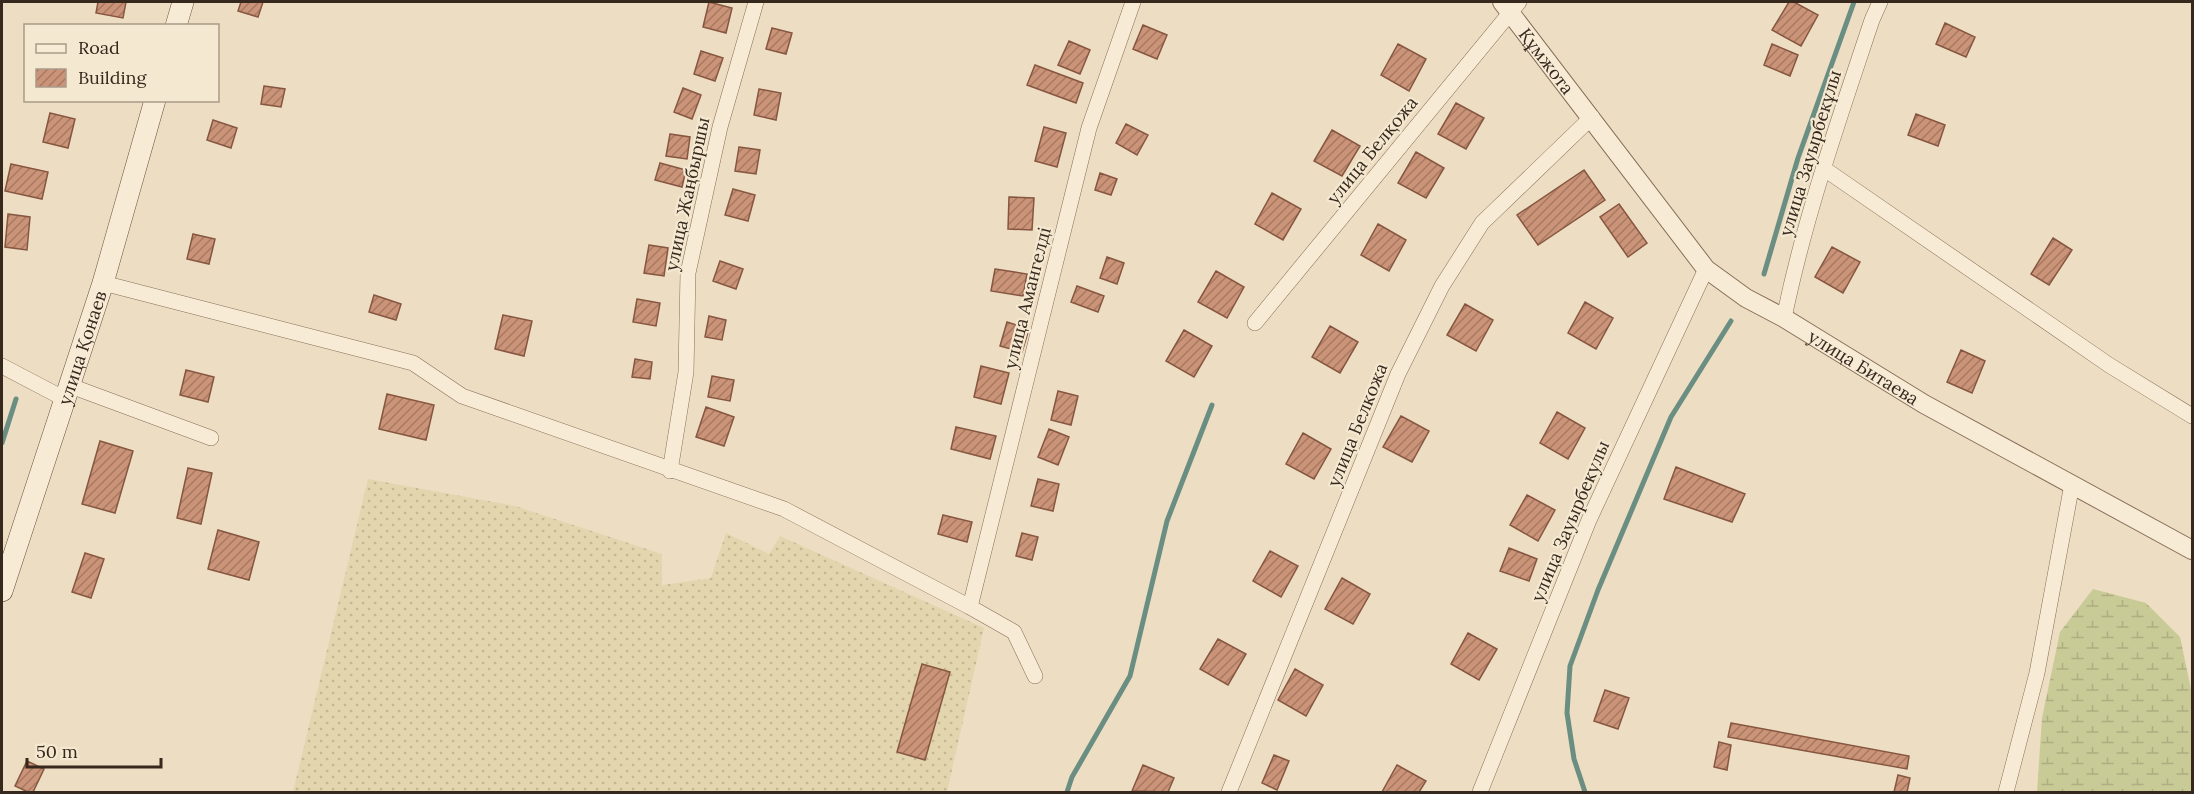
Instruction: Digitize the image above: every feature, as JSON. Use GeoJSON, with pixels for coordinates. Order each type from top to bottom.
{"type":"FeatureCollection","features":[{"type":"Feature","properties":{"kind":"main road"},"geometry":{"type":"LineString","coordinates":[[177,24],[183,2]]}},
{"type":"Feature","properties":{"kind":"main road","name":"улица Қонаев"},"geometry":{"type":"LineString","coordinates":[[2,591],[103,283],[154,102]]}},
{"type":"Feature","properties":{"kind":"street","name":"улица Жаңбыршы"},"geometry":{"type":"LineString","coordinates":[[670,471],[686,372],[688,273],[720,127],[756,2]]}},
{"type":"Feature","properties":{"kind":"street","name":"улица Амангелді"},"geometry":{"type":"LineString","coordinates":[[970,607],[1089,128],[1132,2]]}},
{"type":"Feature","properties":{"kind":"street","name":"улица Зауырбекұлы"},"geometry":{"type":"LineString","coordinates":[[1784,318],[1822,168],[1880,2]]}},
{"type":"Feature","properties":{"kind":"street","name":"Құмжота"},"geometry":{"type":"LineString","coordinates":[[1511,5],[1592,117]]}},
{"type":"Feature","properties":{"kind":"street","name":"улица Белқожа"},"geometry":{"type":"LineString","coordinates":[[1255,323],[1511,5]]}},
{"type":"Feature","properties":{"kind":"street","name":"улица Битаева"},"geometry":{"type":"LineString","coordinates":[[1592,117],[1706,269],[1746,298],[1784,318],[1924,404],[2193,550]]}},
{"type":"Feature","properties":{"kind":"street","name":"улица Белкожа"},"geometry":{"type":"LineString","coordinates":[[1229,792],[1398,374],[1442,286],[1482,223],[1592,117]]}},
{"type":"Feature","properties":{"kind":"street"},"geometry":{"type":"LineString","coordinates":[[1822,168],[2109,365],[2193,416]]}},
{"type":"Feature","properties":{"kind":"street","name":"улица Зауырбекулы"},"geometry":{"type":"LineString","coordinates":[[1480,792],[1589,520],[1706,269]]}},
{"type":"Feature","properties":{"kind":"street"},"geometry":{"type":"LineString","coordinates":[[103,283],[413,363],[462,396],[670,471],[784,509],[1014,632],[1035,676]]}},
{"type":"Feature","properties":{"kind":"street"},"geometry":{"type":"LineString","coordinates":[[2,366],[66,392],[211,438]]}},
{"type":"Feature","properties":{"kind":"street"},"geometry":{"type":"LineString","coordinates":[[2006,792],[2037,673],[2072,484]]}},
{"type":"Feature","properties":{"kind":"shaded area"},"geometry":{"type":"Polygon","coordinates":[[[368,479],[515,506],[662,554],[662,585],[711,578],[726,533],[769,554],[780,536],[984,628],[947,792],[293,792],[368,479]]]}},
{"type":"Feature","properties":{"kind":"green space"},"geometry":{"type":"Polygon","coordinates":[[[2093,589],[2146,603],[2180,637],[2192,694],[2192,792],[2037,792],[2042,718],[2060,632],[2093,589]]]}},
{"type":"Feature","properties":{"kind":"building"},"geometry":{"type":"Polygon","coordinates":[[[98,2],[126,2],[123,18],[96,13],[98,2]]]}},
{"type":"Feature","properties":{"kind":"building"},"geometry":{"type":"Polygon","coordinates":[[[241,2],[263,2],[258,17],[238,11],[241,2]]]}},
{"type":"Feature","properties":{"kind":"building"},"geometry":{"type":"Polygon","coordinates":[[[709,2],[732,8],[726,33],[703,27],[709,2]]]}},
{"type":"Feature","properties":{"kind":"building"},"geometry":{"type":"Polygon","coordinates":[[[1789,2],[1794,2],[1818,15],[1801,46],[1772,30],[1789,2]]]}},
{"type":"Feature","properties":{"kind":"building"},"geometry":{"type":"Polygon","coordinates":[[[1945,23],[1975,37],[1966,57],[1936,44],[1945,23]]]}},
{"type":"Feature","properties":{"kind":"building"},"geometry":{"type":"Polygon","coordinates":[[[1143,25],[1167,35],[1157,59],[1133,49],[1143,25]]]}},
{"type":"Feature","properties":{"kind":"building"},"geometry":{"type":"Polygon","coordinates":[[[772,28],[792,33],[786,54],[766,49],[772,28]]]}},
{"type":"Feature","properties":{"kind":"building"},"geometry":{"type":"Polygon","coordinates":[[[1069,41],[1090,50],[1080,74],[1058,65],[1069,41]]]}},
{"type":"Feature","properties":{"kind":"building"},"geometry":{"type":"Polygon","coordinates":[[[1398,44],[1426,59],[1409,91],[1381,75],[1398,44]]]}},
{"type":"Feature","properties":{"kind":"building"},"geometry":{"type":"Polygon","coordinates":[[[1772,44],[1798,55],[1790,76],[1764,65],[1772,44]]]}},
{"type":"Feature","properties":{"kind":"building"},"geometry":{"type":"Polygon","coordinates":[[[701,51],[723,58],[715,81],[694,74],[701,51]]]}},
{"type":"Feature","properties":{"kind":"building"},"geometry":{"type":"Polygon","coordinates":[[[1035,65],[1083,83],[1076,103],[1027,85],[1035,65]]]}},
{"type":"Feature","properties":{"kind":"building"},"geometry":{"type":"Polygon","coordinates":[[[264,86],[285,89],[281,107],[261,104],[264,86]]]}},
{"type":"Feature","properties":{"kind":"building"},"geometry":{"type":"Polygon","coordinates":[[[683,88],[701,95],[692,119],[674,112],[683,88]]]}},
{"type":"Feature","properties":{"kind":"building"},"geometry":{"type":"Polygon","coordinates":[[[759,89],[781,93],[776,120],[754,115],[759,89]]]}},
{"type":"Feature","properties":{"kind":"building"},"geometry":{"type":"Polygon","coordinates":[[[1456,103],[1484,118],[1466,149],[1438,134],[1456,103]]]}},
{"type":"Feature","properties":{"kind":"building"},"geometry":{"type":"Polygon","coordinates":[[[50,113],[75,119],[68,148],[43,142],[50,113]]]}},
{"type":"Feature","properties":{"kind":"building"},"geometry":{"type":"Polygon","coordinates":[[[1916,114],[1945,125],[1938,146],[1908,135],[1916,114]]]}},
{"type":"Feature","properties":{"kind":"building"},"geometry":{"type":"Polygon","coordinates":[[[213,120],[237,128],[231,148],[207,140],[213,120]]]}},
{"type":"Feature","properties":{"kind":"building"},"geometry":{"type":"Polygon","coordinates":[[[1126,124],[1148,135],[1137,155],[1116,143],[1126,124]]]}},
{"type":"Feature","properties":{"kind":"building"},"geometry":{"type":"Polygon","coordinates":[[[1044,127],[1066,133],[1057,167],[1035,161],[1044,127]]]}},
{"type":"Feature","properties":{"kind":"building"},"geometry":{"type":"Polygon","coordinates":[[[1332,130],[1360,146],[1342,176],[1314,161],[1332,130]]]}},
{"type":"Feature","properties":{"kind":"building"},"geometry":{"type":"Polygon","coordinates":[[[670,134],[690,137],[687,159],[666,156],[670,134]]]}},
{"type":"Feature","properties":{"kind":"building"},"geometry":{"type":"Polygon","coordinates":[[[739,147],[760,150],[756,174],[735,171],[739,147]]]}},
{"type":"Feature","properties":{"kind":"building"},"geometry":{"type":"Polygon","coordinates":[[[1416,152],[1444,168],[1426,198],[1398,183],[1416,152]]]}},
{"type":"Feature","properties":{"kind":"building"},"geometry":{"type":"Polygon","coordinates":[[[660,163],[686,170],[682,187],[655,180],[660,163]]]}},
{"type":"Feature","properties":{"kind":"building"},"geometry":{"type":"Polygon","coordinates":[[[11,164],[48,172],[42,199],[5,191],[11,164]]]}},
{"type":"Feature","properties":{"kind":"building"},"geometry":{"type":"Polygon","coordinates":[[[1584,170],[1605,200],[1538,245],[1517,215],[1584,170]]]}},
{"type":"Feature","properties":{"kind":"building"},"geometry":{"type":"Polygon","coordinates":[[[1100,173],[1117,179],[1111,195],[1095,190],[1100,173]]]}},
{"type":"Feature","properties":{"kind":"building"},"geometry":{"type":"Polygon","coordinates":[[[733,189],[755,195],[748,221],[725,215],[733,189]]]}},
{"type":"Feature","properties":{"kind":"building"},"geometry":{"type":"Polygon","coordinates":[[[1272,193],[1301,209],[1283,240],[1255,224],[1272,193]]]}},
{"type":"Feature","properties":{"kind":"building"},"geometry":{"type":"Polygon","coordinates":[[[1009,197],[1034,198],[1032,230],[1008,229],[1009,197]]]}},
{"type":"Feature","properties":{"kind":"building"},"geometry":{"type":"Polygon","coordinates":[[[1619,204],[1647,243],[1628,257],[1600,217],[1619,204]]]}},
{"type":"Feature","properties":{"kind":"building"},"geometry":{"type":"Polygon","coordinates":[[[8,214],[30,217],[27,250],[5,247],[8,214]]]}},
{"type":"Feature","properties":{"kind":"building"},"geometry":{"type":"Polygon","coordinates":[[[1378,224],[1406,240],[1389,271],[1361,255],[1378,224]]]}},
{"type":"Feature","properties":{"kind":"building"},"geometry":{"type":"Polygon","coordinates":[[[193,234],[215,239],[209,264],[187,259],[193,234]]]}},
{"type":"Feature","properties":{"kind":"building"},"geometry":{"type":"Polygon","coordinates":[[[2053,238],[2072,250],[2049,285],[2031,274],[2053,238]]]}},
{"type":"Feature","properties":{"kind":"building"},"geometry":{"type":"Polygon","coordinates":[[[649,245],[668,248],[664,276],[644,273],[649,245]]]}},
{"type":"Feature","properties":{"kind":"building"},"geometry":{"type":"Polygon","coordinates":[[[1832,247],[1860,262],[1843,293],[1815,277],[1832,247]]]}},
{"type":"Feature","properties":{"kind":"building"},"geometry":{"type":"Polygon","coordinates":[[[1107,257],[1124,263],[1117,284],[1100,278],[1107,257]]]}},
{"type":"Feature","properties":{"kind":"building"},"geometry":{"type":"Polygon","coordinates":[[[720,261],[743,269],[736,289],[713,281],[720,261]]]}},
{"type":"Feature","properties":{"kind":"building"},"geometry":{"type":"Polygon","coordinates":[[[995,269],[1027,274],[1023,296],[991,291],[995,269]]]}},
{"type":"Feature","properties":{"kind":"building"},"geometry":{"type":"Polygon","coordinates":[[[1216,271],[1244,287],[1227,318],[1198,302],[1216,271]]]}},
{"type":"Feature","properties":{"kind":"building"},"geometry":{"type":"Polygon","coordinates":[[[1077,286],[1104,296],[1098,312],[1071,302],[1077,286]]]}},
{"type":"Feature","properties":{"kind":"building"},"geometry":{"type":"Polygon","coordinates":[[[374,295],[401,304],[396,320],[369,312],[374,295]]]}},
{"type":"Feature","properties":{"kind":"building"},"geometry":{"type":"Polygon","coordinates":[[[637,299],[660,303],[656,326],[633,322],[637,299]]]}},
{"type":"Feature","properties":{"kind":"building"},"geometry":{"type":"Polygon","coordinates":[[[1585,302],[1613,318],[1596,349],[1568,333],[1585,302]]]}},
{"type":"Feature","properties":{"kind":"building"},"geometry":{"type":"Polygon","coordinates":[[[1465,304],[1493,320],[1476,351],[1447,335],[1465,304]]]}},
{"type":"Feature","properties":{"kind":"building"},"geometry":{"type":"Polygon","coordinates":[[[503,315],[532,321],[524,356],[495,349],[503,315]]]}},
{"type":"Feature","properties":{"kind":"building"},"geometry":{"type":"Polygon","coordinates":[[[709,316],[726,320],[722,340],[705,337],[709,316]]]}},
{"type":"Feature","properties":{"kind":"building"},"geometry":{"type":"Polygon","coordinates":[[[1007,322],[1029,329],[1022,352],[1000,346],[1007,322]]]}},
{"type":"Feature","properties":{"kind":"building"},"geometry":{"type":"Polygon","coordinates":[[[1330,326],[1358,342],[1340,373],[1312,357],[1330,326]]]}},
{"type":"Feature","properties":{"kind":"building"},"geometry":{"type":"Polygon","coordinates":[[[1184,330],[1212,346],[1194,377],[1166,361],[1184,330]]]}},
{"type":"Feature","properties":{"kind":"building"},"geometry":{"type":"Polygon","coordinates":[[[1961,350],[1985,361],[1972,393],[1947,382],[1961,350]]]}},
{"type":"Feature","properties":{"kind":"building"},"geometry":{"type":"Polygon","coordinates":[[[635,359],[652,362],[650,379],[632,377],[635,359]]]}},
{"type":"Feature","properties":{"kind":"building"},"geometry":{"type":"Polygon","coordinates":[[[981,366],[1009,373],[1001,404],[974,397],[981,366]]]}},
{"type":"Feature","properties":{"kind":"building"},"geometry":{"type":"Polygon","coordinates":[[[186,370],[214,377],[208,402],[180,395],[186,370]]]}},
{"type":"Feature","properties":{"kind":"building"},"geometry":{"type":"Polygon","coordinates":[[[712,376],[734,380],[730,401],[708,397],[712,376]]]}},
{"type":"Feature","properties":{"kind":"building"},"geometry":{"type":"Polygon","coordinates":[[[1058,391],[1078,396],[1071,425],[1051,420],[1058,391]]]}},
{"type":"Feature","properties":{"kind":"building"},"geometry":{"type":"Polygon","coordinates":[[[387,394],[434,405],[426,440],[379,429],[387,394]]]}},
{"type":"Feature","properties":{"kind":"building"},"geometry":{"type":"Polygon","coordinates":[[[706,407],[734,417],[724,446],[696,437],[706,407]]]}},
{"type":"Feature","properties":{"kind":"building"},"geometry":{"type":"Polygon","coordinates":[[[1557,412],[1585,428],[1568,459],[1540,443],[1557,412]]]}},
{"type":"Feature","properties":{"kind":"building"},"geometry":{"type":"Polygon","coordinates":[[[1401,416],[1429,431],[1412,462],[1383,447],[1401,416]]]}},
{"type":"Feature","properties":{"kind":"building"},"geometry":{"type":"Polygon","coordinates":[[[956,427],[996,436],[990,459],[951,449],[956,427]]]}},
{"type":"Feature","properties":{"kind":"building"},"geometry":{"type":"Polygon","coordinates":[[[1049,429],[1069,437],[1058,465],[1038,457],[1049,429]]]}},
{"type":"Feature","properties":{"kind":"building"},"geometry":{"type":"Polygon","coordinates":[[[1303,433],[1331,449],[1314,479],[1286,464],[1303,433]]]}},
{"type":"Feature","properties":{"kind":"building"},"geometry":{"type":"Polygon","coordinates":[[[100,441],[133,451],[115,513],[82,504],[100,441]]]}},
{"type":"Feature","properties":{"kind":"building"},"geometry":{"type":"Polygon","coordinates":[[[1676,467],[1745,494],[1732,522],[1664,499],[1676,467]]]}},
{"type":"Feature","properties":{"kind":"building"},"geometry":{"type":"Polygon","coordinates":[[[188,468],[212,473],[201,524],[177,518],[188,468]]]}},
{"type":"Feature","properties":{"kind":"building"},"geometry":{"type":"Polygon","coordinates":[[[1038,479],[1059,484],[1053,511],[1031,506],[1038,479]]]}},
{"type":"Feature","properties":{"kind":"building"},"geometry":{"type":"Polygon","coordinates":[[[1527,495],[1555,510],[1538,541],[1510,525],[1527,495]]]}},
{"type":"Feature","properties":{"kind":"building"},"geometry":{"type":"Polygon","coordinates":[[[943,515],[972,522],[967,542],[938,534],[943,515]]]}},
{"type":"Feature","properties":{"kind":"building"},"geometry":{"type":"Polygon","coordinates":[[[218,530],[259,542],[249,580],[208,569],[218,530]]]}},
{"type":"Feature","properties":{"kind":"building"},"geometry":{"type":"Polygon","coordinates":[[[1022,533],[1038,537],[1032,560],[1016,556],[1022,533]]]}},
{"type":"Feature","properties":{"kind":"building"},"geometry":{"type":"Polygon","coordinates":[[[1509,548],[1537,559],[1529,581],[1500,571],[1509,548]]]}},
{"type":"Feature","properties":{"kind":"building"},"geometry":{"type":"Polygon","coordinates":[[[1270,551],[1298,566],[1281,597],[1253,581],[1270,551]]]}},
{"type":"Feature","properties":{"kind":"building"},"geometry":{"type":"Polygon","coordinates":[[[85,553],[104,559],[91,598],[72,592],[85,553]]]}},
{"type":"Feature","properties":{"kind":"building"},"geometry":{"type":"Polygon","coordinates":[[[1342,578],[1370,594],[1353,624],[1325,609],[1342,578]]]}},
{"type":"Feature","properties":{"kind":"building"},"geometry":{"type":"Polygon","coordinates":[[[1468,633],[1497,649],[1479,680],[1451,664],[1468,633]]]}},
{"type":"Feature","properties":{"kind":"building"},"geometry":{"type":"Polygon","coordinates":[[[1218,639],[1246,654],[1228,685],[1200,669],[1218,639]]]}},
{"type":"Feature","properties":{"kind":"building"},"geometry":{"type":"Polygon","coordinates":[[[922,664],[950,672],[925,760],[897,752],[922,664]]]}},
{"type":"Feature","properties":{"kind":"building"},"geometry":{"type":"Polygon","coordinates":[[[1295,669],[1323,685],[1306,716],[1278,700],[1295,669]]]}},
{"type":"Feature","properties":{"kind":"building"},"geometry":{"type":"Polygon","coordinates":[[[1605,690],[1629,698],[1618,729],[1594,721],[1605,690]]]}},
{"type":"Feature","properties":{"kind":"building"},"geometry":{"type":"Polygon","coordinates":[[[1731,723],[1909,756],[1907,769],[1728,737],[1731,723]]]}},
{"type":"Feature","properties":{"kind":"building"},"geometry":{"type":"Polygon","coordinates":[[[1719,742],[1731,745],[1727,770],[1714,767],[1719,742]]]}},
{"type":"Feature","properties":{"kind":"building"},"geometry":{"type":"Polygon","coordinates":[[[1274,755],[1289,761],[1277,790],[1262,783],[1274,755]]]}},
{"type":"Feature","properties":{"kind":"building"},"geometry":{"type":"Polygon","coordinates":[[[27,761],[44,769],[33,792],[15,786],[27,761]]]}},
{"type":"Feature","properties":{"kind":"building"},"geometry":{"type":"Polygon","coordinates":[[[1143,765],[1174,778],[1168,792],[1132,791],[1143,765]]]}},
{"type":"Feature","properties":{"kind":"building"},"geometry":{"type":"Polygon","coordinates":[[[1397,765],[1426,781],[1419,792],[1382,792],[1397,765]]]}},
{"type":"Feature","properties":{"kind":"building"},"geometry":{"type":"Polygon","coordinates":[[[1898,775],[1910,778],[1907,792],[1894,792],[1898,775]]]}},
{"type":"Feature","properties":{"kind":"waterway"},"geometry":{"type":"LineString","coordinates":[[1764,274],[1798,158],[1854,2]]}},
{"type":"Feature","properties":{"kind":"waterway"},"geometry":{"type":"LineString","coordinates":[[1585,792],[1574,759],[1567,713],[1570,666],[1598,590],[1671,417],[1731,321]]}},
{"type":"Feature","properties":{"kind":"waterway"},"geometry":{"type":"LineString","coordinates":[[2,443],[16,399]]}},
{"type":"Feature","properties":{"kind":"waterway"},"geometry":{"type":"LineString","coordinates":[[1067,792],[1072,777],[1130,676],[1167,521],[1212,405]]}}]}
